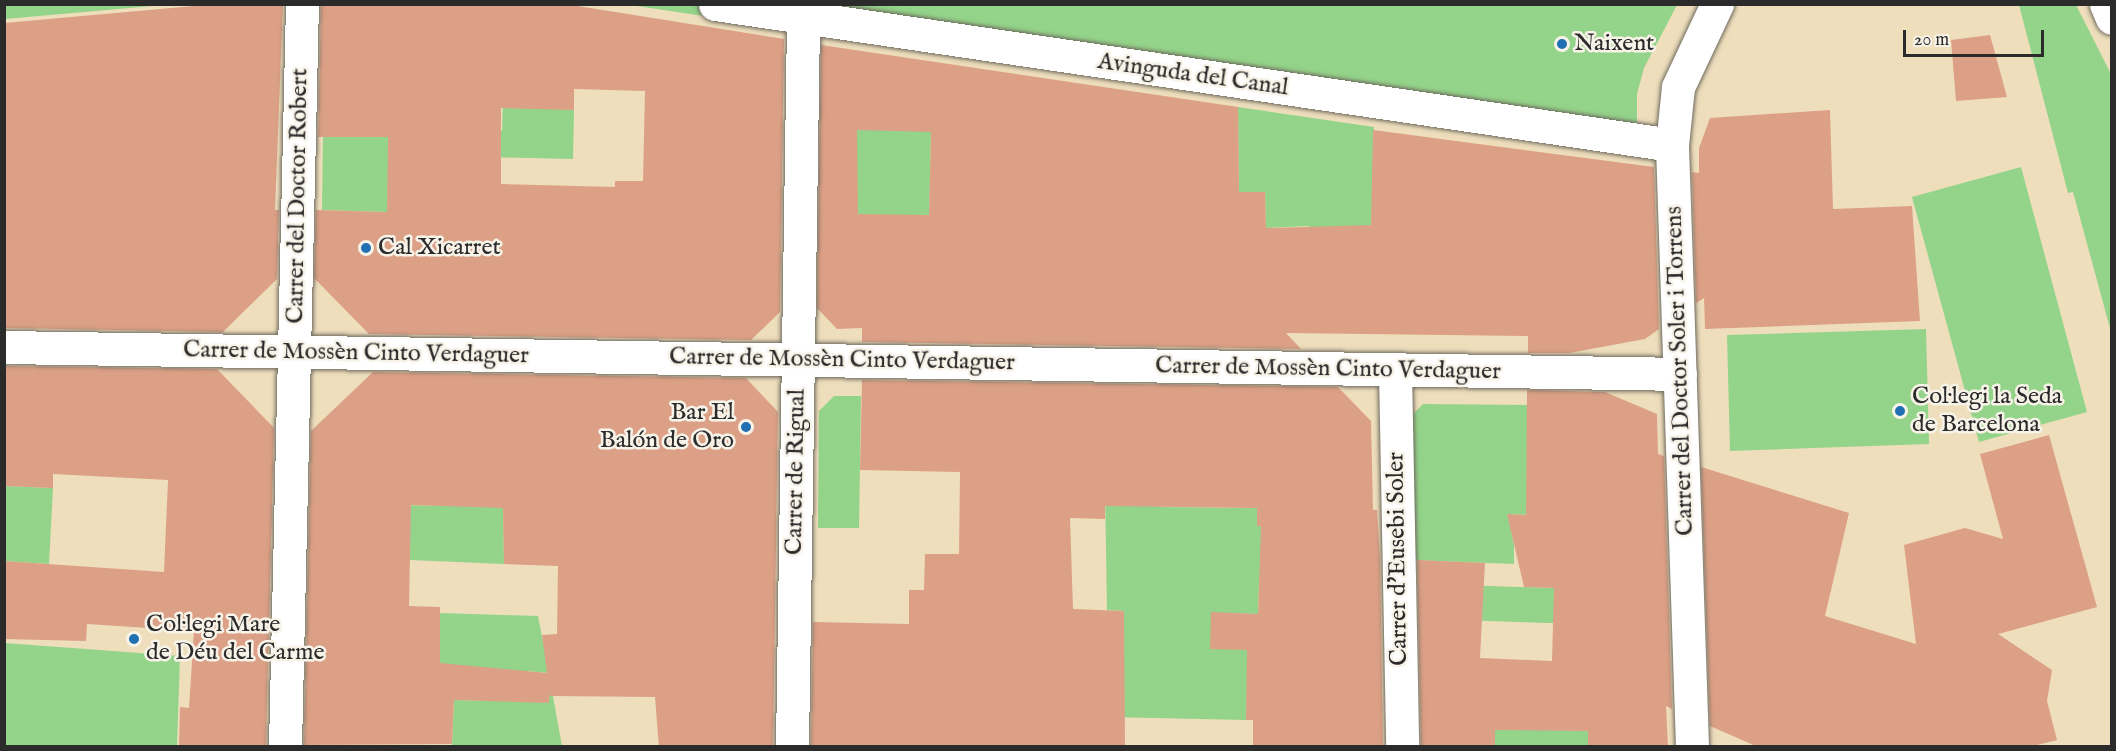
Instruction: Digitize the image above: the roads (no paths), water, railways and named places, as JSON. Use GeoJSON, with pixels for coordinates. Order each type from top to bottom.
{"type":"FeatureCollection","features":[{"type":"Feature","properties":{"kind":"street","name":"Carrer del Doctor Robert"},"geometry":{"type":"LineString","coordinates":[[285,747],[302,4]]}},
{"type":"Feature","properties":{"kind":"street","name":"Avinguda del Canal"},"geometry":{"type":"LineString","coordinates":[[715,4],[1672,145]]}},
{"type":"Feature","properties":{"kind":"street","name":"Carrer del Doctor Soler i Torrens"},"geometry":{"type":"LineString","coordinates":[[1692,747],[1672,145],[1678,87],[1717,4]]}},
{"type":"Feature","properties":{"kind":"street"},"geometry":{"type":"LineString","coordinates":[[2106,4],[2112,18]]}},
{"type":"Feature","properties":{"kind":"street","name":"Carrer de Rigual"},"geometry":{"type":"LineString","coordinates":[[792,747],[803,18]]}},
{"type":"Feature","properties":{"kind":"street","name":"Carrer de Mossèn Cinto Verdaguer"},"geometry":{"type":"LineString","coordinates":[[4,347],[1680,374]]}},
{"type":"Feature","properties":{"kind":"street","name":"Carrer d'Eusebi Soler"},"geometry":{"type":"LineString","coordinates":[[1395,371],[1402,747]]}},
{"type":"Feature","properties":{"kind":"place","name":"Naixent"},"geometry":{"type":"Point","coordinates":[1562,44]}},
{"type":"Feature","properties":{"kind":"place","name":"Cal Xicarret"},"geometry":{"type":"Point","coordinates":[366,248]}},
{"type":"Feature","properties":{"kind":"place","name":"Col·legi la Seda de Barcelona"},"geometry":{"type":"Point","coordinates":[1900,411]}},
{"type":"Feature","properties":{"kind":"place","name":"Bar El Balón de Oro"},"geometry":{"type":"Point","coordinates":[746,427]}},
{"type":"Feature","properties":{"kind":"place","name":"Col·legi Mare de Déu del Carme"},"geometry":{"type":"Point","coordinates":[134,639]}}]}
